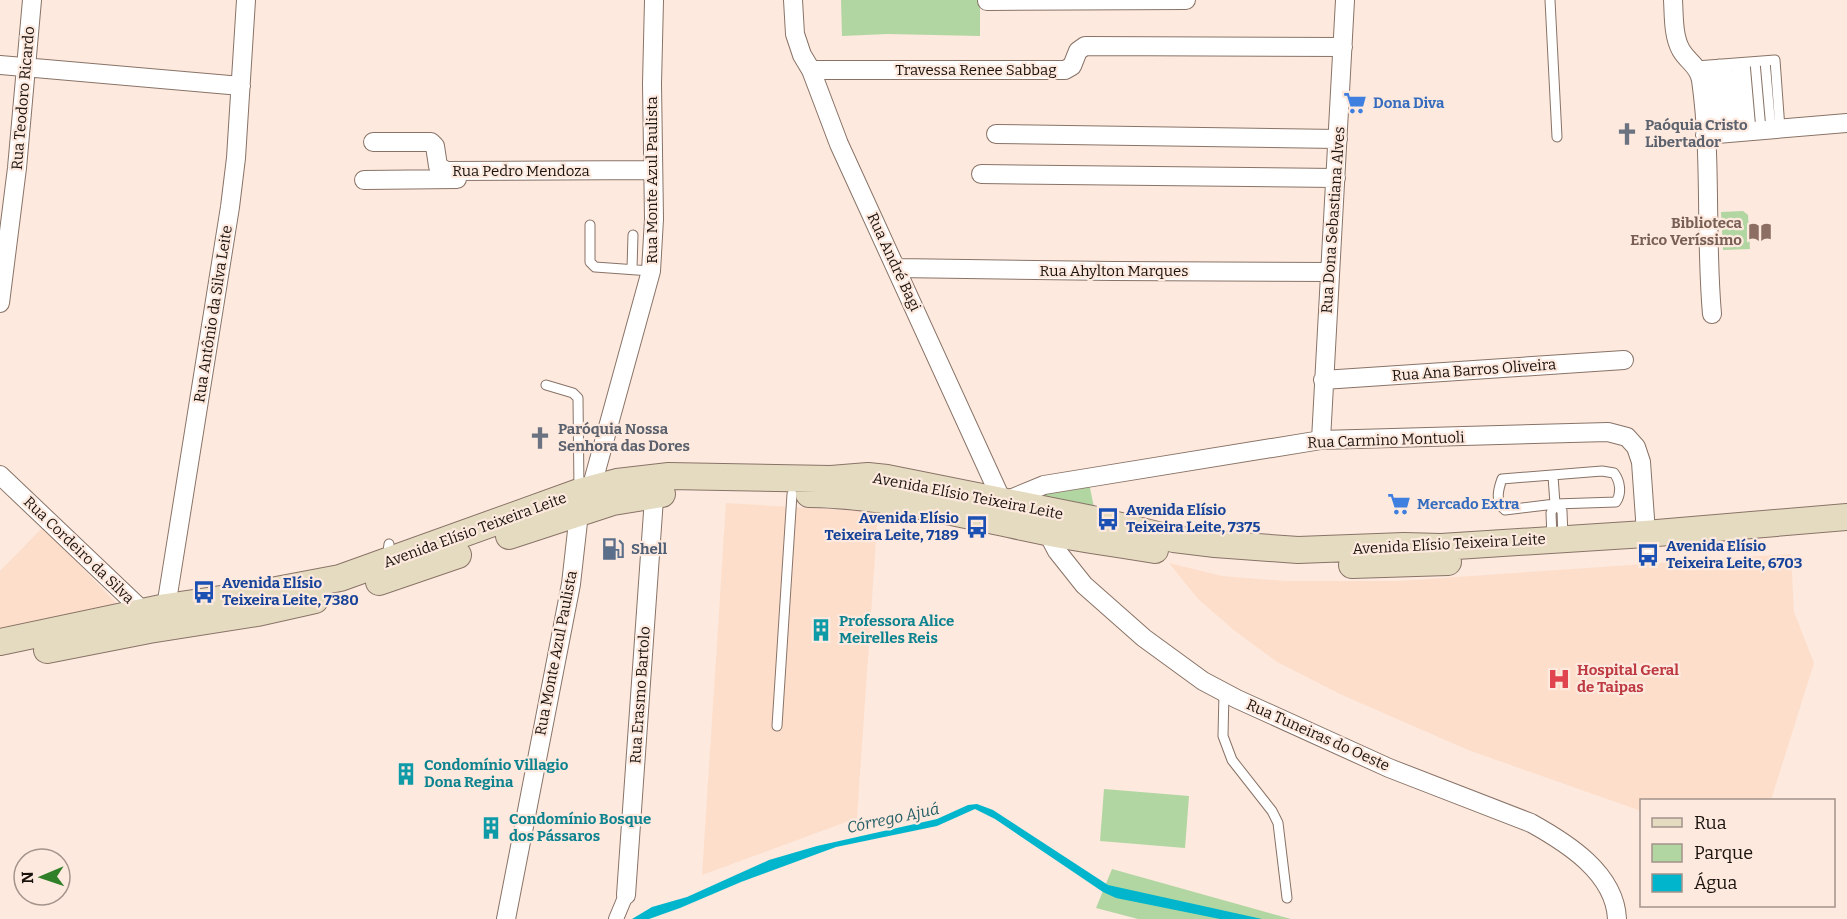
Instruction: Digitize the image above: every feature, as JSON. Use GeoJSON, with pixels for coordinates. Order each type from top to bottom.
{"type":"FeatureCollection","features":[{"type":"Feature","properties":{"kind":"main road","name":"Avenida Elísio Teixeira Leite"},"geometry":{"type":"LineString","coordinates":[[0,659],[157,619],[340,578],[388,553],[583,498],[633,497],[655,486],[868,476],[959,492],[1000,512]]}},
{"type":"Feature","properties":{"kind":"main road","name":"Avenida Elísio Teixeira Leite"},"geometry":{"type":"LineString","coordinates":[[655,486],[831,494],[1000,512],[1176,553],[1269,565],[1405,565],[1528,558],[1646,540],[1847,517]]}},
{"type":"Feature","properties":{"kind":"main road","name":"Avenida Elísio Teixeira Leite"},"geometry":{"type":"LineString","coordinates":[[0,642],[157,619],[257,612],[351,590],[417,570],[498,540],[583,498]]}},
{"type":"Feature","properties":{"kind":"main road","name":"Avenida Elísio Teixeira Leite"},"geometry":{"type":"LineString","coordinates":[[1049,522],[1092,519],[1175,542],[1298,550],[1847,532]]}},
{"type":"Feature","properties":{"kind":"street","name":"Rua Teodoro Ricardo"},"geometry":{"type":"LineString","coordinates":[[0,303],[27,67],[32,0]]}},
{"type":"Feature","properties":{"kind":"street","name":"Rua Antônio da Silva Leite"},"geometry":{"type":"LineString","coordinates":[[157,619],[230,207],[236,158],[246,0]]}},
{"type":"Feature","properties":{"kind":"street","name":"Rua Monte Azul Paulista"},"geometry":{"type":"LineString","coordinates":[[506,919],[571,584],[583,498],[651,271],[654,0]]}},
{"type":"Feature","properties":{"kind":"street","name":"Rua André Bagi"},"geometry":{"type":"LineString","coordinates":[[793,0],[795,34],[802,55],[811,70],[839,144],[897,268],[1000,512]]}},
{"type":"Feature","properties":{"kind":"street"},"geometry":{"type":"LineString","coordinates":[[987,1],[1186,0]]}},
{"type":"Feature","properties":{"kind":"street","name":"Rua Dona Sebastiana Alves"},"geometry":{"type":"LineString","coordinates":[[1321,440],[1345,0]]}},
{"type":"Feature","properties":{"kind":"street"},"geometry":{"type":"LineString","coordinates":[[1673,0],[1678,43],[1686,57],[1722,64]]}},
{"type":"Feature","properties":{"kind":"street","name":"Travessa Renee Sabbag"},"geometry":{"type":"LineString","coordinates":[[811,70],[1065,70],[1072,66],[1078,51],[1085,46],[1343,47]]}},
{"type":"Feature","properties":{"kind":"street"},"geometry":{"type":"LineString","coordinates":[[1713,314],[1743,132],[1701,79],[1722,64]]}},
{"type":"Feature","properties":{"kind":"street"},"geometry":{"type":"LineString","coordinates":[[0,65],[241,86]]}},
{"type":"Feature","properties":{"kind":"street"},"geometry":{"type":"LineString","coordinates":[[1743,132],[1847,123]]}},
{"type":"Feature","properties":{"kind":"street"},"geometry":{"type":"LineString","coordinates":[[996,134],[1338,139]]}},
{"type":"Feature","properties":{"kind":"street","name":"Rua Pedro Mendoza"},"geometry":{"type":"LineString","coordinates":[[374,142],[431,142],[435,146],[438,166],[446,171],[653,176]]}},
{"type":"Feature","properties":{"kind":"street"},"geometry":{"type":"LineString","coordinates":[[981,174],[1336,178]]}},
{"type":"Feature","properties":{"kind":"street","name":"Rua Pedro Mendoza"},"geometry":{"type":"LineString","coordinates":[[364,180],[653,176]]}},
{"type":"Feature","properties":{"kind":"street","name":"Rua Ahylton Marques"},"geometry":{"type":"LineString","coordinates":[[897,268],[1113,272],[1330,272]]}},
{"type":"Feature","properties":{"kind":"street","name":"Rua Ana Barros Oliveira"},"geometry":{"type":"LineString","coordinates":[[1323,380],[1624,360]]}},
{"type":"Feature","properties":{"kind":"street","name":"Rua Carmino Montuoli"},"geometry":{"type":"LineString","coordinates":[[1000,512],[1044,485],[1321,440],[1593,432],[1619,434],[1630,440],[1636,447],[1641,462],[1646,540]]}},
{"type":"Feature","properties":{"kind":"street","name":"Rua Cordeiro da Silva"},"geometry":{"type":"LineString","coordinates":[[0,475],[157,619]]}},
{"type":"Feature","properties":{"kind":"street","name":"Rua Erasmo Bartolo"},"geometry":{"type":"LineString","coordinates":[[626,895],[655,486]]}},
{"type":"Feature","properties":{"kind":"street","name":"Rua Tuneiras do Oeste"},"geometry":{"type":"LineString","coordinates":[[1049,522],[1057,551],[1084,585],[1168,656],[1203,681],[1389,768],[1531,823],[1549,833],[1585,860],[1599,876],[1614,900],[1617,919]]}},
{"type":"Feature","properties":{"kind":"street"},"geometry":{"type":"LineString","coordinates":[[616,919],[626,895]]}},
{"type":"Feature","properties":{"kind":"lane"},"geometry":{"type":"LineString","coordinates":[[1550,0],[1557,137]]}},
{"type":"Feature","properties":{"kind":"lane"},"geometry":{"type":"LineString","coordinates":[[1722,64],[1775,60],[1743,132]]}},
{"type":"Feature","properties":{"kind":"lane"},"geometry":{"type":"LineString","coordinates":[[1743,132],[1760,61]]}},
{"type":"Feature","properties":{"kind":"lane"},"geometry":{"type":"LineString","coordinates":[[1722,64],[1743,132]]}},
{"type":"Feature","properties":{"kind":"lane"},"geometry":{"type":"LineString","coordinates":[[1722,64],[1743,132]]}},
{"type":"Feature","properties":{"kind":"lane"},"geometry":{"type":"LineString","coordinates":[[590,225],[590,262],[595,267],[651,271]]}},
{"type":"Feature","properties":{"kind":"lane"},"geometry":{"type":"LineString","coordinates":[[632,268],[633,235]]}},
{"type":"Feature","properties":{"kind":"lane"},"geometry":{"type":"LineString","coordinates":[[546,385],[573,393],[578,398],[583,498]]}},
{"type":"Feature","properties":{"kind":"lane"},"geometry":{"type":"LineString","coordinates":[[1614,472],[1618,479],[1619,497],[1617,502],[1555,504],[1505,510],[1502,508],[1498,500],[1498,488],[1502,479],[1553,476],[1614,472]]}},
{"type":"Feature","properties":{"kind":"lane"},"geometry":{"type":"LineString","coordinates":[[1543,542],[1562,512],[1555,504],[1553,476]]}},
{"type":"Feature","properties":{"kind":"lane"},"geometry":{"type":"LineString","coordinates":[[777,726],[792,494]]}},
{"type":"Feature","properties":{"kind":"lane"},"geometry":{"type":"LineString","coordinates":[[1224,692],[1223,735],[1232,760],[1272,811],[1278,823],[1287,898]]}},
{"type":"Feature","properties":{"kind":"shaded area"},"geometry":{"type":"Polygon","coordinates":[[[726,503],[878,512],[857,818],[702,875],[726,503]]]}},
{"type":"Feature","properties":{"kind":"shaded area"},"geometry":{"type":"Polygon","coordinates":[[[43,527],[119,606],[0,629],[0,571],[43,527]]]}},
{"type":"Feature","properties":{"kind":"shaded area","name":"Hospital Geral de Taipas"},"geometry":{"type":"Polygon","coordinates":[[[1791,554],[1794,612],[1814,663],[1771,799],[1640,799],[1640,811],[1468,750],[1342,695],[1277,662],[1235,631],[1198,599],[1169,563],[1222,576],[1286,581],[1398,581],[1791,554]]]}},
{"type":"Feature","properties":{"kind":"green space"},"geometry":{"type":"Polygon","coordinates":[[[841,0],[980,0],[980,36],[888,34],[842,36],[841,0]]]}},
{"type":"Feature","properties":{"kind":"green space"},"geometry":{"type":"Polygon","coordinates":[[[1743,211],[1748,215],[1750,249],[1723,250],[1721,212],[1743,211]]]}},
{"type":"Feature","properties":{"kind":"green space"},"geometry":{"type":"Polygon","coordinates":[[[1088,478],[1097,522],[998,503],[1088,478]]]}},
{"type":"Feature","properties":{"kind":"green space"},"geometry":{"type":"Polygon","coordinates":[[[1104,789],[1189,796],[1185,848],[1100,841],[1104,789]]]}},
{"type":"Feature","properties":{"kind":"green space"},"geometry":{"type":"Polygon","coordinates":[[[1112,869],[1291,919],[1138,919],[1096,908],[1112,869]]]}},
{"type":"Feature","properties":{"kind":"water"},"geometry":{"type":"Polygon","coordinates":[[[977,804],[993,810],[1108,885],[1262,919],[1220,919],[1116,898],[1103,892],[995,819],[975,809],[937,826],[836,847],[649,919],[632,919],[652,907],[687,897],[769,860],[817,846],[937,819],[968,805],[977,804]]]}},
{"type":"Feature","properties":{"kind":"place","name":"Dona Diva"},"geometry":{"type":"Point","coordinates":[1355,103]}},
{"type":"Feature","properties":{"kind":"place","name":"Paóquia Cristo Libertador"},"geometry":{"type":"Point","coordinates":[1627,134]}},
{"type":"Feature","properties":{"kind":"place","name":"Biblioteca Erico Veríssimo"},"geometry":{"type":"Point","coordinates":[1760,232]}},
{"type":"Feature","properties":{"kind":"place","name":"Paróquia Nossa Senhora das Dores"},"geometry":{"type":"Point","coordinates":[540,438]}},
{"type":"Feature","properties":{"kind":"place","name":"Mercado Extra"},"geometry":{"type":"Point","coordinates":[1399,504]}},
{"type":"Feature","properties":{"kind":"place","name":"Avenida Elísio Teixeira Leite, 7375"},"geometry":{"type":"Point","coordinates":[1108,519]}},
{"type":"Feature","properties":{"kind":"place","name":"Avenida Elísio Teixeira Leite, 7189"},"geometry":{"type":"Point","coordinates":[977,527]}},
{"type":"Feature","properties":{"kind":"place","name":"Shell"},"geometry":{"type":"Point","coordinates":[613,549]}},
{"type":"Feature","properties":{"kind":"place","name":"Avenida Elísio Teixeira Leite, 6703"},"geometry":{"type":"Point","coordinates":[1648,555]}},
{"type":"Feature","properties":{"kind":"place","name":"Avenida Elísio Teixeira Leite, 7380"},"geometry":{"type":"Point","coordinates":[204,592]}},
{"type":"Feature","properties":{"kind":"place","name":"Professora Alice Meirelles Reis"},"geometry":{"type":"Point","coordinates":[821,630]}},
{"type":"Feature","properties":{"kind":"place","name":"Hospital Geral de Taipas"},"geometry":{"type":"Point","coordinates":[1559,679]}},
{"type":"Feature","properties":{"kind":"place","name":"Condomínio Villagio Dona Regina"},"geometry":{"type":"Point","coordinates":[406,774]}},
{"type":"Feature","properties":{"kind":"place","name":"Condomínio Bosque dos Pássaros"},"geometry":{"type":"Point","coordinates":[491,828]}},
{"type":"Feature","properties":{"kind":"water label","name":"Córrego Ajuá"},"geometry":{"type":"Point","coordinates":[893,818]}}]}
